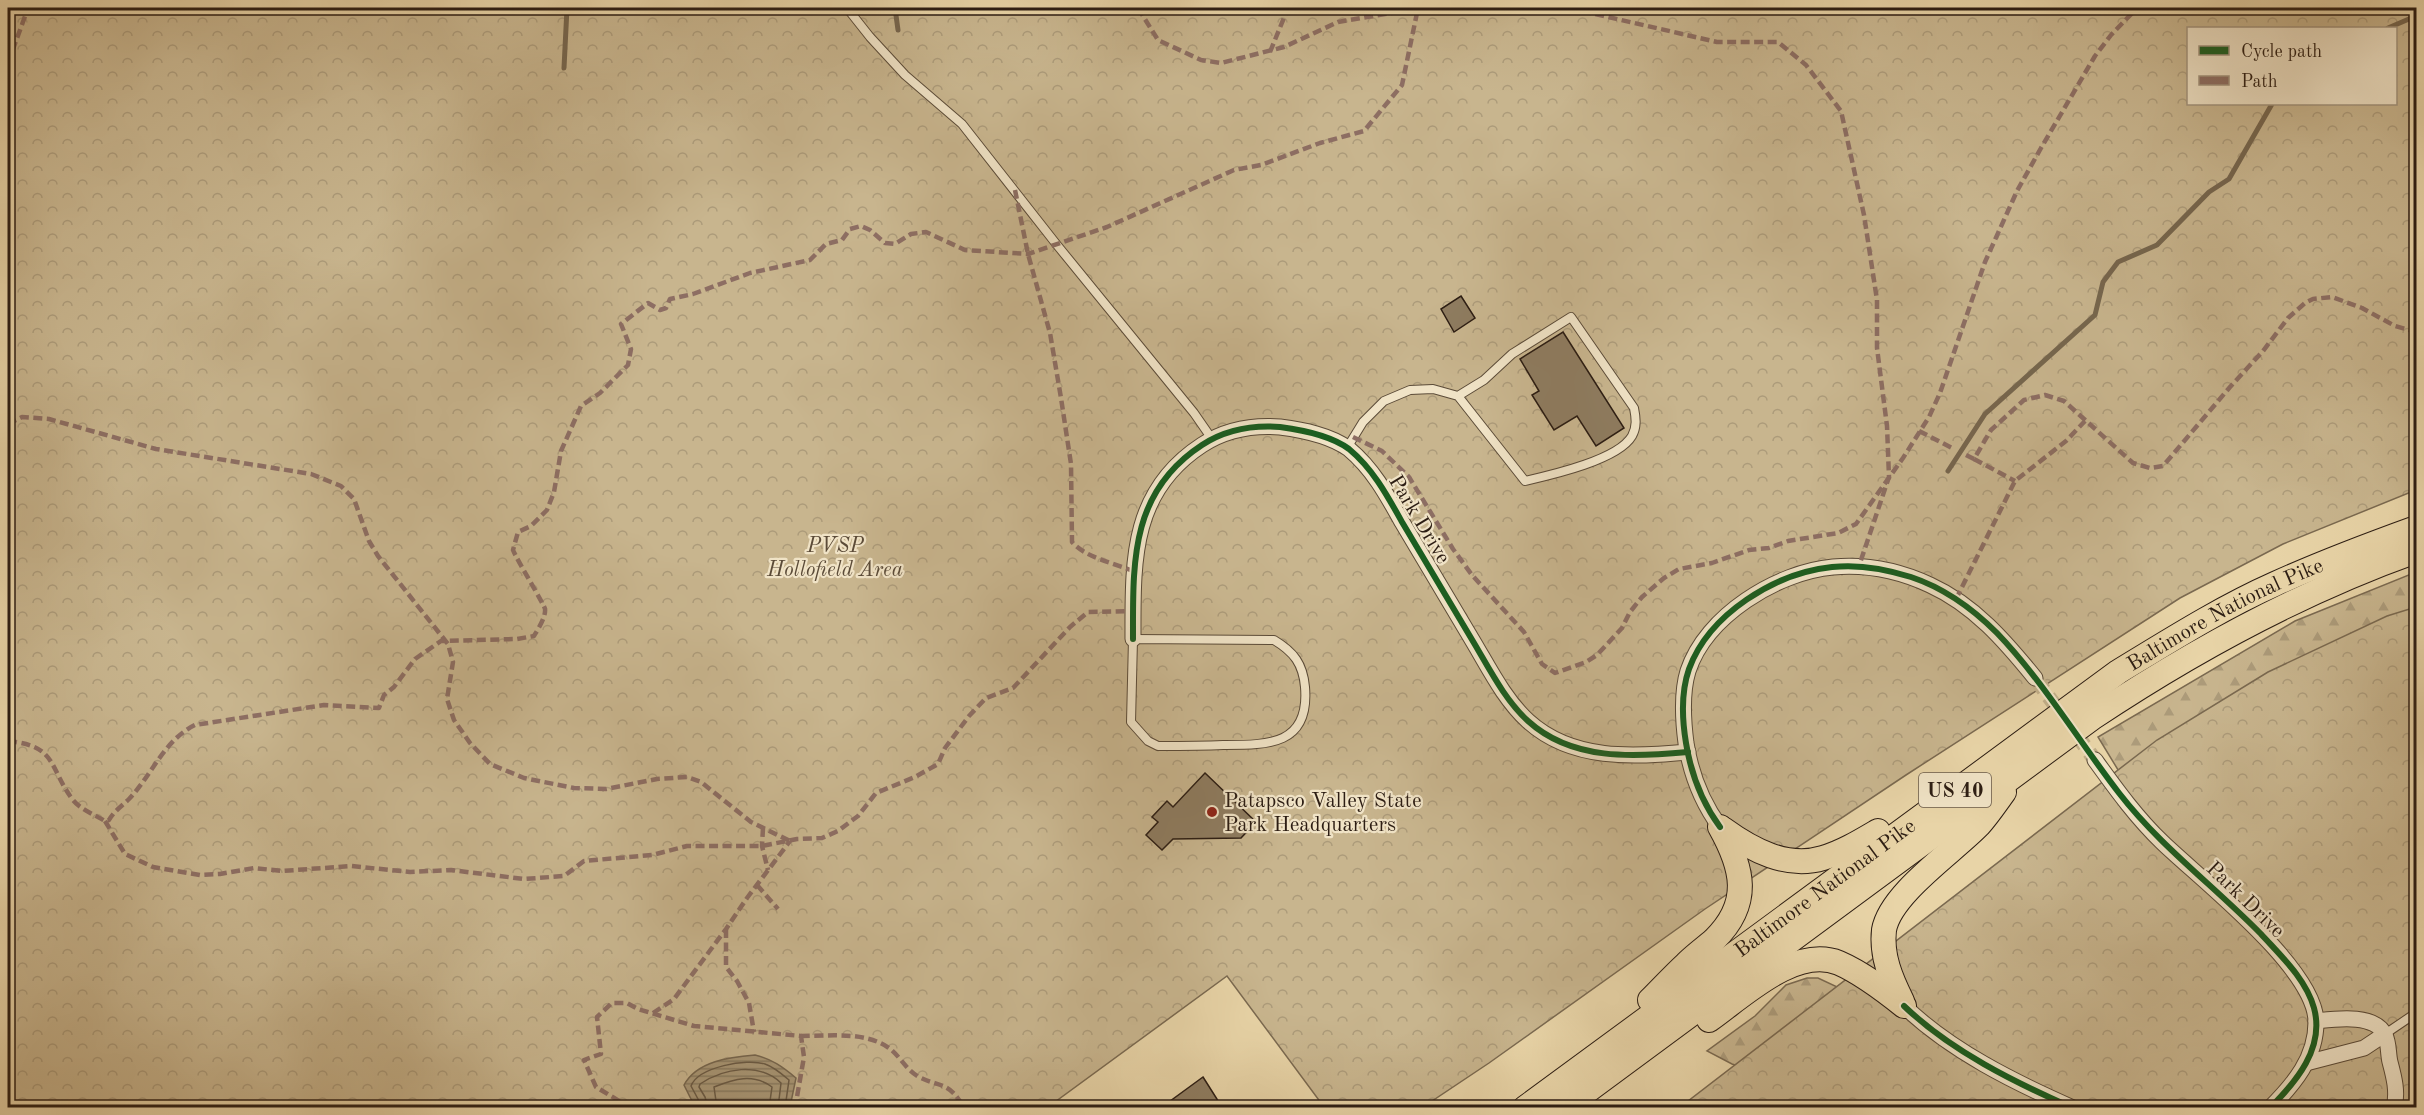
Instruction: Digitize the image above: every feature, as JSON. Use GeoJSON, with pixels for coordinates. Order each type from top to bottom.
{"type":"FeatureCollection","features":[{"type":"Feature","properties":{"kind":"main road","name":"Baltimore National Pike"},"geometry":{"type":"LineString","coordinates":[[1525,1107],[2118,672],[2186,630],[2274,584],[2360,548],[2416,528]]}},
{"type":"Feature","properties":{"kind":"main road","name":"Baltimore National Pike"},"geometry":{"type":"LineString","coordinates":[[1564,1107],[2092,718],[2193,654],[2311,593],[2416,551]]}},
{"type":"Feature","properties":{"kind":"main road"},"geometry":{"type":"LineString","coordinates":[[1904,1006],[1890,977],[1884,950],[1884,928],[1894,907],[1917,882],[1980,824],[2017,773]]}},
{"type":"Feature","properties":{"kind":"main road"},"geometry":{"type":"LineString","coordinates":[[1720,827],[1764,854],[1789,860],[1822,859],[1950,794]]}},
{"type":"Feature","properties":{"kind":"main road"},"geometry":{"type":"LineString","coordinates":[[1600,1052],[1686,964],[1715,939],[1727,926],[1737,909],[1741,890],[1740,876],[1735,854],[1720,827]]}},
{"type":"Feature","properties":{"kind":"main road"},"geometry":{"type":"LineString","coordinates":[[1636,1054],[1707,1022],[1779,970],[1802,960],[1820,959],[1837,962],[1879,987],[1904,1006]]}},
{"type":"Feature","properties":{"kind":"street","name":"Park Drive"},"geometry":{"type":"LineString","coordinates":[[1133,639],[1133,571],[1141,523],[1161,484],[1193,451],[1212,439],[1232,431],[1274,427],[1314,433],[1347,448],[1376,477],[1500,688],[1529,722],[1562,743],[1599,753],[1639,756],[1688,752]]}},
{"type":"Feature","properties":{"kind":"street"},"geometry":{"type":"LineString","coordinates":[[1720,827],[1700,795],[1688,752],[1684,730],[1684,690],[1692,662],[1708,635],[1723,618],[1743,602],[1763,591],[1809,572],[1831,567],[1859,566],[1888,570],[1933,586],[1977,614],[2034,678]]}},
{"type":"Feature","properties":{"kind":"street","name":"Park Drive"},"geometry":{"type":"LineString","coordinates":[[2095,760],[2119,793],[2160,841],[2248,921],[2293,970],[2307,990],[2316,1021],[2313,1046],[2307,1063],[2291,1086],[2270,1107]]}},
{"type":"Feature","properties":{"kind":"street"},"geometry":{"type":"LineString","coordinates":[[1904,1006],[1925,1026],[1954,1046],[2073,1107]]}},
{"type":"Feature","properties":{"kind":"street"},"geometry":{"type":"LineString","coordinates":[[2316,1021],[2361,1019],[2376,1025],[2385,1034],[2396,1084],[2394,1107]]}},
{"type":"Feature","properties":{"kind":"street"},"geometry":{"type":"LineString","coordinates":[[2307,1063],[2364,1048],[2385,1034]]}},
{"type":"Feature","properties":{"kind":"lane"},"geometry":{"type":"LineString","coordinates":[[847,8],[905,75],[962,124],[1194,413],[1212,439]]}},
{"type":"Feature","properties":{"kind":"lane"},"geometry":{"type":"LineString","coordinates":[[1347,448],[1363,422],[1384,401],[1410,390],[1433,389],[1458,396],[1525,481],[1563,472],[1609,454],[1631,437],[1636,422],[1634,408],[1571,317],[1512,354],[1484,381],[1458,396]]}},
{"type":"Feature","properties":{"kind":"lane","name":"Park Drive"},"geometry":{"type":"LineString","coordinates":[[1133,639],[1274,640],[1286,647],[1298,659],[1304,674],[1306,696],[1297,727],[1283,738],[1265,745],[1158,746],[1148,741],[1131,722],[1133,639]]}},
{"type":"Feature","properties":{"kind":"lane"},"geometry":{"type":"LineString","coordinates":[[2385,1034],[2416,1013]]}},
{"type":"Feature","properties":{"kind":"green space","name":"PVSP Hollofield Area"},"geometry":{"type":"Polygon","coordinates":[[[8,8],[2416,8],[2416,490],[2283,544],[2180,598],[1906,775],[1705,909],[1489,1063],[1423,1107],[1324,1107],[1227,976],[1048,1107],[8,1107],[8,8]]]}},
{"type":"Feature","properties":{"kind":"green space"},"geometry":{"type":"Polygon","coordinates":[[[2416,572],[2416,873],[2123,778],[2098,737],[2295,621],[2416,572]]]}},
{"type":"Feature","properties":{"kind":"green space"},"geometry":{"type":"Polygon","coordinates":[[[2416,607],[2416,1107],[1679,1108],[2157,740],[2268,672],[2387,616],[2416,607]]]}},
{"type":"Feature","properties":{"kind":"green space"},"geometry":{"type":"Polygon","coordinates":[[[1807,978],[1818,978],[1848,992],[1798,1086],[1732,1064],[1707,1051],[1755,1016],[1786,985],[1807,978]]]}},
{"type":"Feature","properties":{"kind":"water"},"geometry":{"type":"Polygon","coordinates":[[[755,1055],[777,1064],[796,1078],[790,1107],[695,1107],[684,1085],[697,1070],[725,1059],[755,1055]]]}},
{"type":"Feature","properties":{"kind":"building"},"geometry":{"type":"Polygon","coordinates":[[[1461,296],[1475,318],[1454,332],[1441,309],[1461,296]]]}},
{"type":"Feature","properties":{"kind":"building"},"geometry":{"type":"Polygon","coordinates":[[[1563,332],[1624,428],[1596,446],[1577,416],[1554,430],[1532,395],[1539,391],[1520,359],[1563,332]]]}},
{"type":"Feature","properties":{"kind":"building","name":"Patapsco Valley State Park Headquarters"},"geometry":{"type":"Polygon","coordinates":[[[1205,773],[1256,822],[1241,838],[1173,839],[1162,850],[1146,835],[1158,822],[1152,817],[1167,801],[1173,807],[1205,773]]]}},
{"type":"Feature","properties":{"kind":"building"},"geometry":{"type":"Polygon","coordinates":[[[1203,1077],[1222,1107],[1162,1107],[1203,1077]]]}},
{"type":"Feature","properties":{"kind":"waterway"},"geometry":{"type":"LineString","coordinates":[[564,68],[567,8]]}},
{"type":"Feature","properties":{"kind":"waterway"},"geometry":{"type":"LineString","coordinates":[[895,8],[898,30]]}},
{"type":"Feature","properties":{"kind":"waterway"},"geometry":{"type":"LineString","coordinates":[[2390,27],[2416,16]]}},
{"type":"Feature","properties":{"kind":"waterway"},"geometry":{"type":"LineString","coordinates":[[1948,471],[1985,414],[2095,315],[2103,282],[2118,262],[2157,245],[2209,192],[2229,179],[2271,105]]}},
{"type":"Feature","properties":{"kind":"tunnel"},"geometry":{"type":"LineString","coordinates":[[2035,678],[2095,760]]}},
{"type":"Feature","properties":{"kind":"marked path"},"geometry":{"type":"LineString","coordinates":[[8,63],[28,8]]}},
{"type":"Feature","properties":{"kind":"marked path"},"geometry":{"type":"LineString","coordinates":[[1138,8],[1158,40],[1201,60],[1221,63],[1284,47],[1338,22],[1420,8]]}},
{"type":"Feature","properties":{"kind":"marked path"},"geometry":{"type":"LineString","coordinates":[[1270,52],[1288,8]]}},
{"type":"Feature","properties":{"kind":"marked path"},"geometry":{"type":"LineString","coordinates":[[8,741],[24,744],[44,753],[73,800],[105,821],[109,820],[137,790],[175,740],[195,725],[324,705],[379,708],[384,695],[394,687],[415,659],[441,641],[517,639],[534,636],[543,619],[545,609],[513,550],[518,532],[531,526],[547,510],[554,492],[561,451],[581,406],[600,393],[628,365],[631,349],[621,324],[648,303],[660,310],[666,308],[670,299],[693,294],[750,273],[810,260],[826,244],[842,240],[850,229],[861,226],[870,230],[885,243],[895,244],[911,234],[926,232],[965,250],[1028,254],[1107,227],[1234,170],[1261,165],[1320,143],[1364,131],[1402,85],[1418,8]]}},
{"type":"Feature","properties":{"kind":"marked path"},"geometry":{"type":"LineString","coordinates":[[1569,8],[1717,42],[1778,42],[1806,65],[1841,111],[1864,215],[1877,300],[1877,348],[1887,426],[1889,477],[1859,566]]}},
{"type":"Feature","properties":{"kind":"marked path"},"geometry":{"type":"LineString","coordinates":[[1353,437],[1382,451],[1409,477],[1453,549],[1472,575],[1524,632],[1542,664],[1555,673],[1586,662],[1597,655],[1622,628],[1630,612],[1642,597],[1664,578],[1679,569],[1712,563],[1749,550],[1769,548],[1788,541],[1838,533],[1856,524],[1929,417],[1940,393],[1985,262],[2017,191],[2095,56],[2137,8]]}},
{"type":"Feature","properties":{"kind":"marked path"},"geometry":{"type":"LineString","coordinates":[[1015,190],[1028,254],[1050,333],[1061,398],[1071,464],[1072,542],[1092,556],[1133,571]]}},
{"type":"Feature","properties":{"kind":"marked path"},"geometry":{"type":"LineString","coordinates":[[1966,455],[1974,459],[1991,430],[2024,400],[2045,395],[2064,401],[2133,463],[2150,468],[2163,466],[2263,351],[2288,318],[2305,303],[2313,299],[2332,297],[2362,308],[2395,326],[2416,332]]}},
{"type":"Feature","properties":{"kind":"marked path"},"geometry":{"type":"LineString","coordinates":[[8,424],[22,417],[49,419],[156,449],[311,474],[341,486],[354,499],[369,541],[378,556],[448,644],[453,662],[447,699],[454,720],[470,743],[490,764],[524,778],[574,788],[606,789],[657,779],[687,777],[701,782],[751,822],[790,841]]}},
{"type":"Feature","properties":{"kind":"marked path"},"geometry":{"type":"LineString","coordinates":[[1956,599],[2015,481],[2066,441],[2085,421]]}},
{"type":"Feature","properties":{"kind":"marked path"},"geometry":{"type":"LineString","coordinates":[[1919,431],[1954,449]]}},
{"type":"Feature","properties":{"kind":"marked path"},"geometry":{"type":"LineString","coordinates":[[1974,459],[2015,481]]}},
{"type":"Feature","properties":{"kind":"marked path"},"geometry":{"type":"LineString","coordinates":[[105,821],[125,854],[153,867],[200,875],[254,868],[282,871],[351,866],[410,872],[451,870],[524,879],[564,876],[584,861],[652,855],[687,846],[762,846],[797,839],[822,838],[838,831],[858,816],[876,793],[915,777],[938,764],[945,748],[986,698],[1013,688],[1070,627],[1088,612],[1133,611]]}},
{"type":"Feature","properties":{"kind":"marked path"},"geometry":{"type":"LineString","coordinates":[[763,828],[762,846],[768,870]]}},
{"type":"Feature","properties":{"kind":"marked path"},"geometry":{"type":"LineString","coordinates":[[653,1013],[674,999],[790,841]]}},
{"type":"Feature","properties":{"kind":"marked path"},"geometry":{"type":"LineString","coordinates":[[757,885],[778,909]]}},
{"type":"Feature","properties":{"kind":"marked path"},"geometry":{"type":"LineString","coordinates":[[726,929],[726,967],[749,1003],[754,1032]]}},
{"type":"Feature","properties":{"kind":"marked path"},"geometry":{"type":"LineString","coordinates":[[631,1108],[596,1087],[584,1060],[601,1054],[597,1017],[612,1003],[627,1003],[638,1009],[694,1026],[801,1036],[804,1057],[795,1108]]}},
{"type":"Feature","properties":{"kind":"marked path"},"geometry":{"type":"LineString","coordinates":[[801,1036],[858,1037],[879,1043],[893,1051],[914,1074],[949,1089],[964,1108]]}},
{"type":"Feature","properties":{"kind":"cycle path"},"geometry":{"type":"LineString","coordinates":[[1133,639],[1134,583],[1140,531],[1161,484],[1178,464],[1202,445],[1220,436],[1260,427],[1280,427],[1307,432],[1342,444],[1358,457],[1372,474],[1385,492],[1498,684],[1528,721],[1545,734],[1583,750],[1625,755],[1688,752]]}},
{"type":"Feature","properties":{"kind":"cycle path"},"geometry":{"type":"LineString","coordinates":[[1720,827],[1707,807],[1694,776],[1686,743],[1683,715],[1683,696],[1689,669],[1699,649],[1712,631],[1728,614],[1767,587],[1810,571],[1842,566],[1872,568],[1911,577],[1935,587],[1978,616],[2014,651],[2135,812],[2152,831],[2261,934],[2305,987],[2314,1008],[2316,1023],[2312,1050],[2298,1075],[2270,1108]]}},
{"type":"Feature","properties":{"kind":"cycle path"},"geometry":{"type":"LineString","coordinates":[[1904,1006],[1942,1037],[1984,1064],[2073,1108]]}},
{"type":"Feature","properties":{"kind":"place","name":"Patapsco Valley State Park Headquarters"},"geometry":{"type":"Point","coordinates":[1212,812]}}]}
